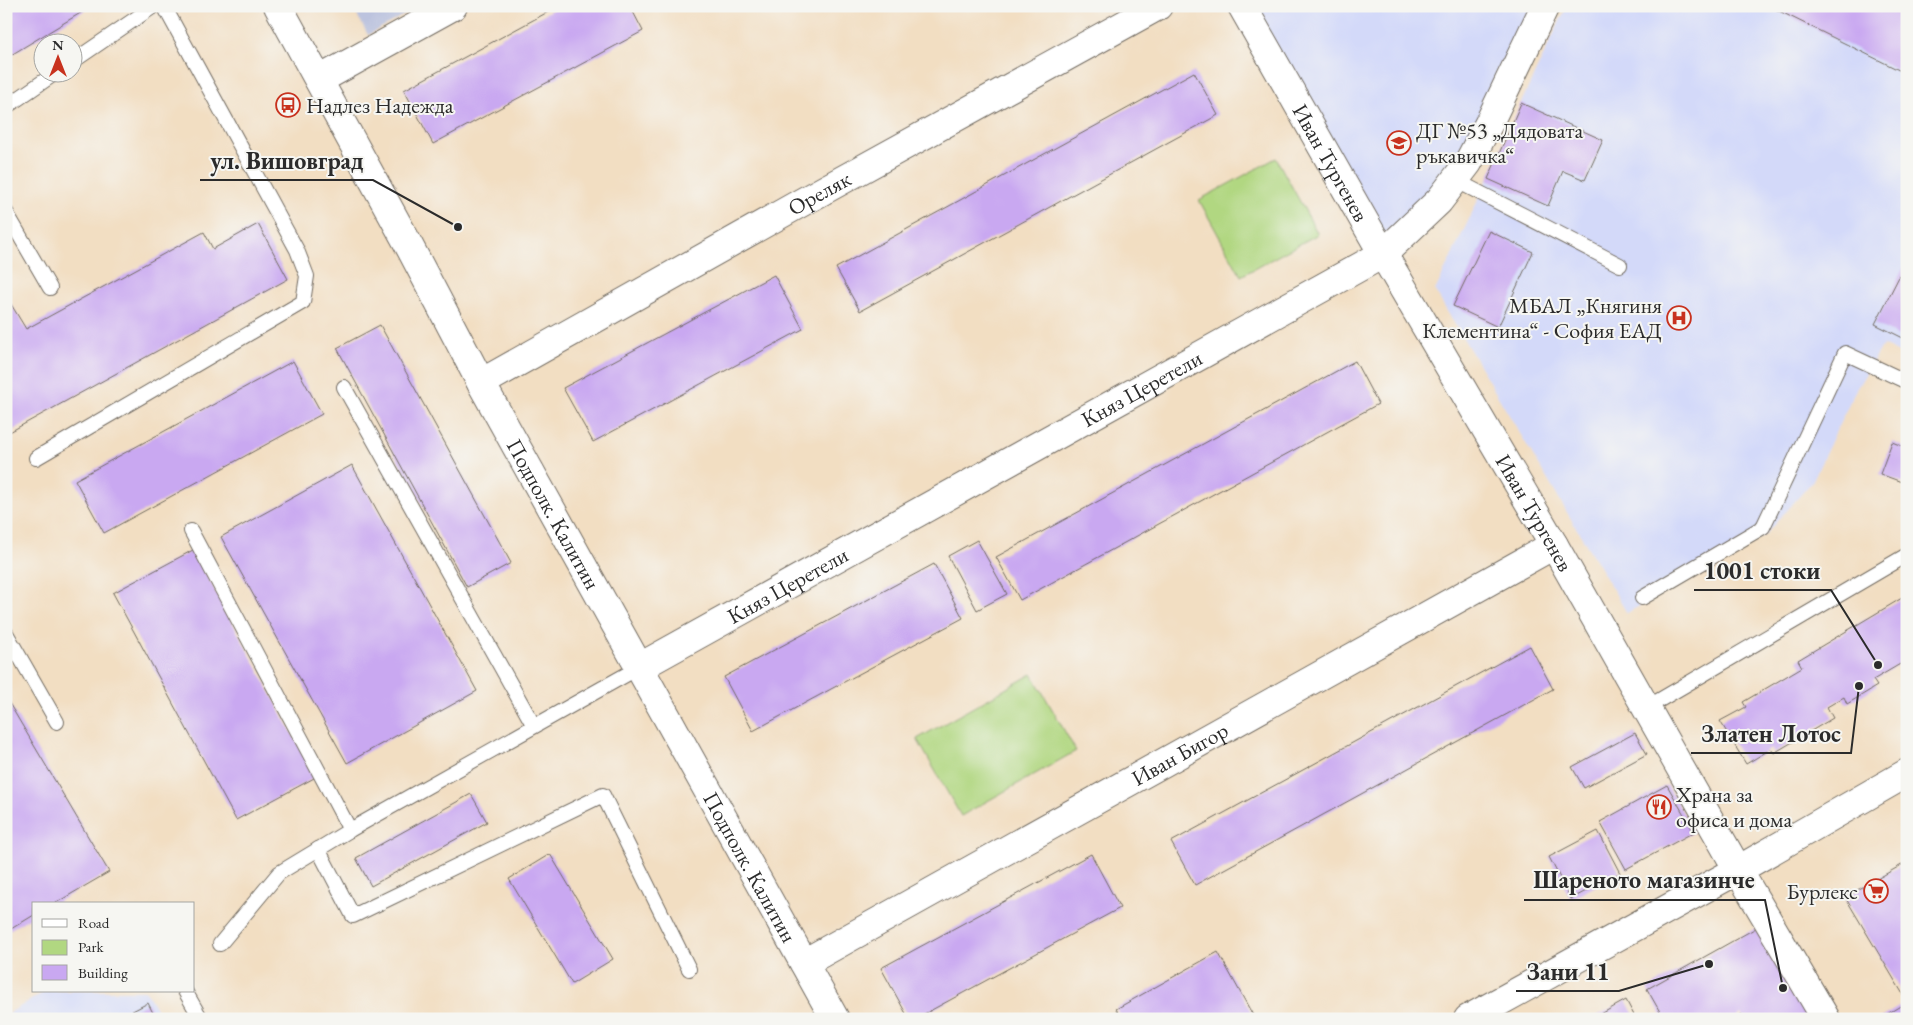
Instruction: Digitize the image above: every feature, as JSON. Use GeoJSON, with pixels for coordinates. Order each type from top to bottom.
{"type":"FeatureCollection","features":[{"type":"Feature","properties":{"kind":"street","name":"Подполк. Калитин"},"geometry":{"type":"LineString","coordinates":[[278,6],[481,383],[835,1019]]}},
{"type":"Feature","properties":{"kind":"street"},"geometry":{"type":"LineString","coordinates":[[319,80],[453,6]]}},
{"type":"Feature","properties":{"kind":"street","name":"Ореляк"},"geometry":{"type":"LineString","coordinates":[[481,383],[797,204],[1158,6]]}},
{"type":"Feature","properties":{"kind":"street","name":"Иван Тургенев"},"geometry":{"type":"LineString","coordinates":[[1242,6],[1383,254],[1554,545],[1738,870],[1826,1019]]}},
{"type":"Feature","properties":{"kind":"street","name":"Княз Церетели"},"geometry":{"type":"LineString","coordinates":[[638,668],[1383,254],[1439,201],[1468,163],[1545,6]]}},
{"type":"Feature","properties":{"kind":"street","name":"Иван Бигор"},"geometry":{"type":"LineString","coordinates":[[804,963],[1554,545]]}},
{"type":"Feature","properties":{"kind":"street"},"geometry":{"type":"LineString","coordinates":[[1468,1019],[1738,870],[1907,772]]}},
{"type":"Feature","properties":{"kind":"lane"},"geometry":{"type":"LineString","coordinates":[[82,55],[154,6]]}},
{"type":"Feature","properties":{"kind":"lane"},"geometry":{"type":"LineString","coordinates":[[36,458],[303,302],[306,276],[297,250],[164,6]]}},
{"type":"Feature","properties":{"kind":"lane"},"geometry":{"type":"LineString","coordinates":[[6,107],[42,82]]}},
{"type":"Feature","properties":{"kind":"lane"},"geometry":{"type":"LineString","coordinates":[[1455,180],[1620,265]]}},
{"type":"Feature","properties":{"kind":"lane"},"geometry":{"type":"LineString","coordinates":[[6,212],[50,288]]}},
{"type":"Feature","properties":{"kind":"lane"},"geometry":{"type":"LineString","coordinates":[[1642,598],[1763,527],[1846,353],[1907,382]]}},
{"type":"Feature","properties":{"kind":"lane"},"geometry":{"type":"LineString","coordinates":[[344,387],[534,726]]}},
{"type":"Feature","properties":{"kind":"lane"},"geometry":{"type":"LineString","coordinates":[[191,531],[350,830]]}},
{"type":"Feature","properties":{"kind":"lane"},"geometry":{"type":"LineString","coordinates":[[1646,708],[1907,555]]}},
{"type":"Feature","properties":{"kind":"lane"},"geometry":{"type":"LineString","coordinates":[[6,633],[58,722]]}},
{"type":"Feature","properties":{"kind":"lane"},"geometry":{"type":"LineString","coordinates":[[220,944],[279,873],[350,830],[638,668]]}},
{"type":"Feature","properties":{"kind":"lane"},"geometry":{"type":"LineString","coordinates":[[318,849],[353,916],[603,795],[689,969]]}},
{"type":"Feature","properties":{"kind":"lane"},"geometry":{"type":"LineString","coordinates":[[186,992],[201,1019]]}},
{"type":"Feature","properties":{"kind":"shaded area"},"geometry":{"type":"Polygon","coordinates":[[[352,6],[420,6],[368,35],[352,6]]]}},
{"type":"Feature","properties":{"kind":"shaded area","name":"ДГ №53 „Дядовата ръкавичка“"},"geometry":{"type":"Polygon","coordinates":[[[1242,6],[1545,6],[1489,123],[1383,254],[1242,6]]]}},
{"type":"Feature","properties":{"kind":"shaded area","name":"МБАЛ „Княгиня Клементина“ - София ЕАД"},"geometry":{"type":"Polygon","coordinates":[[[1567,6],[1907,6],[1907,357],[1883,345],[1854,393],[1812,482],[1765,535],[1627,613],[1435,291],[1488,179],[1548,205],[1563,171],[1586,180],[1603,140],[1519,107],[1567,6]]]}},
{"type":"Feature","properties":{"kind":"shaded area"},"geometry":{"type":"Polygon","coordinates":[[[44,992],[147,992],[162,1019],[6,1019],[6,1015],[44,992]]]}},
{"type":"Feature","properties":{"kind":"green space"},"geometry":{"type":"Polygon","coordinates":[[[1276,158],[1318,234],[1241,276],[1199,200],[1276,158]]]}},
{"type":"Feature","properties":{"kind":"green space"},"geometry":{"type":"Polygon","coordinates":[[[1032,674],[1076,751],[961,816],[917,739],[1032,674]]]}},
{"type":"Feature","properties":{"kind":"building"},"geometry":{"type":"Polygon","coordinates":[[[13,6],[92,6],[49,32],[32,32],[32,42],[6,58],[6,10],[13,6]]]}},
{"type":"Feature","properties":{"kind":"building"},"geometry":{"type":"Polygon","coordinates":[[[559,6],[630,6],[643,31],[433,144],[404,90],[559,6]]]}},
{"type":"Feature","properties":{"kind":"building"},"geometry":{"type":"Polygon","coordinates":[[[1769,6],[1907,6],[1907,74],[1769,6]]]}},
{"type":"Feature","properties":{"kind":"building"},"geometry":{"type":"Polygon","coordinates":[[[1194,72],[1218,115],[860,311],[836,268],[1194,72]]]}},
{"type":"Feature","properties":{"kind":"building"},"geometry":{"type":"Polygon","coordinates":[[[1521,103],[1603,140],[1585,180],[1563,171],[1548,206],[1488,179],[1521,103]]]}},
{"type":"Feature","properties":{"kind":"building"},"geometry":{"type":"Polygon","coordinates":[[[258,224],[288,279],[6,434],[6,296],[26,329],[204,232],[213,249],[258,224]]]}},
{"type":"Feature","properties":{"kind":"building"},"geometry":{"type":"Polygon","coordinates":[[[1489,231],[1533,252],[1498,327],[1453,306],[1489,231]]]}},
{"type":"Feature","properties":{"kind":"building"},"geometry":{"type":"Polygon","coordinates":[[[1907,261],[1907,340],[1875,324],[1907,261]]]}},
{"type":"Feature","properties":{"kind":"building"},"geometry":{"type":"Polygon","coordinates":[[[774,275],[803,329],[593,442],[563,388],[774,275]]]}},
{"type":"Feature","properties":{"kind":"building"},"geometry":{"type":"Polygon","coordinates":[[[380,325],[511,563],[467,587],[337,348],[380,325]]]}},
{"type":"Feature","properties":{"kind":"building"},"geometry":{"type":"Polygon","coordinates":[[[293,361],[322,414],[104,533],[75,480],[293,361]]]}},
{"type":"Feature","properties":{"kind":"building"},"geometry":{"type":"Polygon","coordinates":[[[1355,361],[1378,404],[1020,600],[996,557],[1355,361]]]}},
{"type":"Feature","properties":{"kind":"building"},"geometry":{"type":"Polygon","coordinates":[[[1892,442],[1907,448],[1907,484],[1880,474],[1892,442]]]}},
{"type":"Feature","properties":{"kind":"building"},"geometry":{"type":"Polygon","coordinates":[[[352,465],[477,691],[347,763],[221,537],[352,465]]]}},
{"type":"Feature","properties":{"kind":"building"},"geometry":{"type":"Polygon","coordinates":[[[977,540],[1007,594],[977,610],[948,556],[977,540]]]}},
{"type":"Feature","properties":{"kind":"building"},"geometry":{"type":"Polygon","coordinates":[[[193,550],[316,777],[236,820],[113,593],[193,550]]]}},
{"type":"Feature","properties":{"kind":"building"},"geometry":{"type":"Polygon","coordinates":[[[934,564],[963,618],[753,731],[724,677],[934,564]]]}},
{"type":"Feature","properties":{"kind":"building"},"geometry":{"type":"Polygon","coordinates":[[[1907,595],[1907,660],[1873,680],[1877,686],[1847,704],[1844,697],[1827,707],[1833,718],[1774,753],[1771,749],[1746,764],[1720,721],[1746,707],[1743,702],[1802,667],[1798,660],[1907,595]]]}},
{"type":"Feature","properties":{"kind":"building"},"geometry":{"type":"Polygon","coordinates":[[[1530,646],[1553,689],[1195,885],[1171,842],[1530,646]]]}},
{"type":"Feature","properties":{"kind":"building"},"geometry":{"type":"Polygon","coordinates":[[[6,698],[109,872],[57,902],[32,902],[32,916],[6,932],[6,698]]]}},
{"type":"Feature","properties":{"kind":"building"},"geometry":{"type":"Polygon","coordinates":[[[1635,733],[1647,754],[1584,788],[1572,767],[1635,733]]]}},
{"type":"Feature","properties":{"kind":"building"},"geometry":{"type":"Polygon","coordinates":[[[1667,785],[1694,832],[1626,869],[1600,822],[1667,785]]]}},
{"type":"Feature","properties":{"kind":"building"},"geometry":{"type":"Polygon","coordinates":[[[471,794],[487,822],[371,886],[356,858],[471,794]]]}},
{"type":"Feature","properties":{"kind":"building"},"geometry":{"type":"Polygon","coordinates":[[[1598,831],[1620,873],[1571,899],[1549,857],[1598,831]]]}},
{"type":"Feature","properties":{"kind":"building"},"geometry":{"type":"Polygon","coordinates":[[[550,854],[613,959],[572,984],[509,879],[550,854]]]}},
{"type":"Feature","properties":{"kind":"building"},"geometry":{"type":"Polygon","coordinates":[[[1091,854],[1120,908],[915,1019],[909,1019],[881,968],[1091,854]]]}},
{"type":"Feature","properties":{"kind":"building"},"geometry":{"type":"Polygon","coordinates":[[[1907,862],[1907,1001],[1845,897],[1907,862]]]}},
{"type":"Feature","properties":{"kind":"building"},"geometry":{"type":"Polygon","coordinates":[[[1756,928],[1810,1019],[1744,1019],[1741,1014],[1734,1019],[1664,1019],[1647,989],[1756,928]]]}},
{"type":"Feature","properties":{"kind":"building"},"geometry":{"type":"Polygon","coordinates":[[[1218,952],[1255,1019],[1122,1019],[1116,1009],[1218,952]]]}},
{"type":"Feature","properties":{"kind":"building"},"geometry":{"type":"Polygon","coordinates":[[[1626,1000],[1636,1019],[1592,1019],[1626,1000]]]}},
{"type":"Feature","properties":{"kind":"building"},"geometry":{"type":"Polygon","coordinates":[[[1907,1002],[1907,1019],[1879,1019],[1907,1002]]]}},
{"type":"Feature","properties":{"kind":"building"},"geometry":{"type":"Polygon","coordinates":[[[148,1003],[156,1019],[117,1019],[148,1003]]]}},
{"type":"Feature","properties":{"kind":"place","name":"Надлез Надежда"},"geometry":{"type":"Point","coordinates":[288,105]}},
{"type":"Feature","properties":{"kind":"place","name":"ДГ №53 „Дядовата ръкавичка“"},"geometry":{"type":"Point","coordinates":[1399,143]}},
{"type":"Feature","properties":{"kind":"place","name":"ул. Вишовград"},"geometry":{"type":"Point","coordinates":[458,227]}},
{"type":"Feature","properties":{"kind":"place","name":"МБАЛ „Княгиня Клементина“ - София ЕАД"},"geometry":{"type":"Point","coordinates":[1679,318]}},
{"type":"Feature","properties":{"kind":"place","name":"1001 стоки"},"geometry":{"type":"Point","coordinates":[1878,665]}},
{"type":"Feature","properties":{"kind":"place","name":"Златен Лотос"},"geometry":{"type":"Point","coordinates":[1859,686]}},
{"type":"Feature","properties":{"kind":"place","name":"Храна за офиса и дома"},"geometry":{"type":"Point","coordinates":[1659,807]}},
{"type":"Feature","properties":{"kind":"place","name":"Бурлекс"},"geometry":{"type":"Point","coordinates":[1876,891]}},
{"type":"Feature","properties":{"kind":"place","name":"Зани 11"},"geometry":{"type":"Point","coordinates":[1709,964]}},
{"type":"Feature","properties":{"kind":"place","name":"Шареното магазинче"},"geometry":{"type":"Point","coordinates":[1783,988]}}]}
